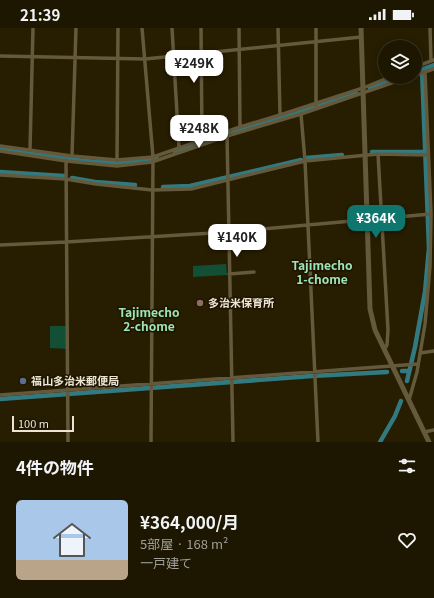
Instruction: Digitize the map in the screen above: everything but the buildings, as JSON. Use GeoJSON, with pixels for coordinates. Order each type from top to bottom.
{"type":"FeatureCollection","features":[{"type":"Feature","properties":{"kind":"street"},"geometry":{"type":"LineString","coordinates":[[30,150],[33,28]]}},
{"type":"Feature","properties":{"kind":"street"},"geometry":{"type":"LineString","coordinates":[[72,156],[76,28]]}},
{"type":"Feature","properties":{"kind":"street"},"geometry":{"type":"LineString","coordinates":[[117,163],[118,28]]}},
{"type":"Feature","properties":{"kind":"street"},"geometry":{"type":"LineString","coordinates":[[142,28],[152,160],[153,237],[151,442]]}},
{"type":"Feature","properties":{"kind":"street"},"geometry":{"type":"LineString","coordinates":[[172,28],[178,148]]}},
{"type":"Feature","properties":{"kind":"street"},"geometry":{"type":"LineString","coordinates":[[201,28],[202,139]]}},
{"type":"Feature","properties":{"kind":"street"},"geometry":{"type":"LineString","coordinates":[[239,28],[240,126]]}},
{"type":"Feature","properties":{"kind":"street"},"geometry":{"type":"LineString","coordinates":[[278,28],[280,115]]}},
{"type":"Feature","properties":{"kind":"street"},"geometry":{"type":"LineString","coordinates":[[316,28],[316,106]]}},
{"type":"Feature","properties":{"kind":"street"},"geometry":{"type":"LineString","coordinates":[[361,28],[370,309],[375,330],[429,442]]}},
{"type":"Feature","properties":{"kind":"street"},"geometry":{"type":"LineString","coordinates":[[422,65],[433,61],[430,28]]}},
{"type":"Feature","properties":{"kind":"street"},"geometry":{"type":"LineString","coordinates":[[0,56],[145,59],[361,37]]}},
{"type":"Feature","properties":{"kind":"street"},"geometry":{"type":"LineString","coordinates":[[409,400],[417,372],[432,266],[429,214],[432,186],[427,155],[424,72],[434,69]]}},
{"type":"Feature","properties":{"kind":"street"},"geometry":{"type":"LineString","coordinates":[[363,90],[378,83]]}},
{"type":"Feature","properties":{"kind":"street"},"geometry":{"type":"LineString","coordinates":[[0,151],[117,163],[152,160],[227,134],[240,126],[316,106],[384,84]]}},
{"type":"Feature","properties":{"kind":"street"},"geometry":{"type":"LineString","coordinates":[[152,160],[202,139],[227,134],[301,114],[316,106]]}},
{"type":"Feature","properties":{"kind":"street"},"geometry":{"type":"LineString","coordinates":[[301,114],[318,442]]}},
{"type":"Feature","properties":{"kind":"street"},"geometry":{"type":"LineString","coordinates":[[227,134],[233,442]]}},
{"type":"Feature","properties":{"kind":"street"},"geometry":{"type":"LineString","coordinates":[[0,146],[30,150],[66,158],[72,156],[117,163]]}},
{"type":"Feature","properties":{"kind":"street"},"geometry":{"type":"LineString","coordinates":[[0,175],[66,179],[152,190],[191,189],[304,161],[378,154],[427,155]]}},
{"type":"Feature","properties":{"kind":"street"},"geometry":{"type":"LineString","coordinates":[[378,154],[388,330],[387,345],[384,350]]}},
{"type":"Feature","properties":{"kind":"street"},"geometry":{"type":"LineString","coordinates":[[66,158],[68,442]]}},
{"type":"Feature","properties":{"kind":"street"},"geometry":{"type":"LineString","coordinates":[[0,245],[229,232],[429,214]]}},
{"type":"Feature","properties":{"kind":"street"},"geometry":{"type":"LineString","coordinates":[[229,274],[254,272]]}},
{"type":"Feature","properties":{"kind":"street"},"geometry":{"type":"LineString","coordinates":[[420,353],[434,351]]}},
{"type":"Feature","properties":{"kind":"street"},"geometry":{"type":"LineString","coordinates":[[0,395],[68,393],[151,387],[418,364]]}},
{"type":"Feature","properties":{"kind":"street"},"geometry":{"type":"LineString","coordinates":[[424,432],[434,430]]}},
{"type":"Feature","properties":{"kind":"green space"},"geometry":{"type":"Polygon","coordinates":[[[226,264],[227,275],[193,277],[193,266],[226,264]]]}},
{"type":"Feature","properties":{"kind":"green space"},"geometry":{"type":"Polygon","coordinates":[[[50,326],[68,326],[69,349],[50,348],[50,326]]]}},
{"type":"Feature","properties":{"kind":"waterway"},"geometry":{"type":"LineString","coordinates":[[422,69],[434,65]]}},
{"type":"Feature","properties":{"kind":"waterway"},"geometry":{"type":"LineString","coordinates":[[407,381],[425,292],[429,248],[422,70]]}},
{"type":"Feature","properties":{"kind":"waterway"},"geometry":{"type":"LineString","coordinates":[[370,88],[382,84]]}},
{"type":"Feature","properties":{"kind":"waterway"},"geometry":{"type":"LineString","coordinates":[[175,152],[356,93]]}},
{"type":"Feature","properties":{"kind":"waterway"},"geometry":{"type":"LineString","coordinates":[[0,148],[58,158],[98,162],[118,163],[157,159]]}},
{"type":"Feature","properties":{"kind":"waterway"},"geometry":{"type":"LineString","coordinates":[[372,152],[426,152]]}},
{"type":"Feature","properties":{"kind":"waterway"},"geometry":{"type":"LineString","coordinates":[[306,158],[342,155]]}},
{"type":"Feature","properties":{"kind":"waterway"},"geometry":{"type":"LineString","coordinates":[[163,187],[190,186],[301,160]]}},
{"type":"Feature","properties":{"kind":"waterway"},"geometry":{"type":"LineString","coordinates":[[0,172],[64,176]]}},
{"type":"Feature","properties":{"kind":"waterway"},"geometry":{"type":"LineString","coordinates":[[72,178],[95,182],[135,185]]}},
{"type":"Feature","properties":{"kind":"waterway"},"geometry":{"type":"LineString","coordinates":[[402,371],[409,371]]}},
{"type":"Feature","properties":{"kind":"waterway"},"geometry":{"type":"LineString","coordinates":[[0,399],[312,376],[387,372]]}},
{"type":"Feature","properties":{"kind":"waterway"},"geometry":{"type":"LineString","coordinates":[[380,442],[395,416],[401,401]]}},
{"type":"Feature","properties":{"kind":"place","name":"多治米保育所"},"geometry":{"type":"Point","coordinates":[200,303]}},
{"type":"Feature","properties":{"kind":"place","name":"福山多治米郵便局"},"geometry":{"type":"Point","coordinates":[23,381]}},
{"type":"Feature","properties":{"kind":"district","name":"Tajimecho 1-chome"},"geometry":{"type":"Point","coordinates":[322,273]}},
{"type":"Feature","properties":{"kind":"district","name":"Tajimecho 2-chome"},"geometry":{"type":"Point","coordinates":[149,320]}}]}
